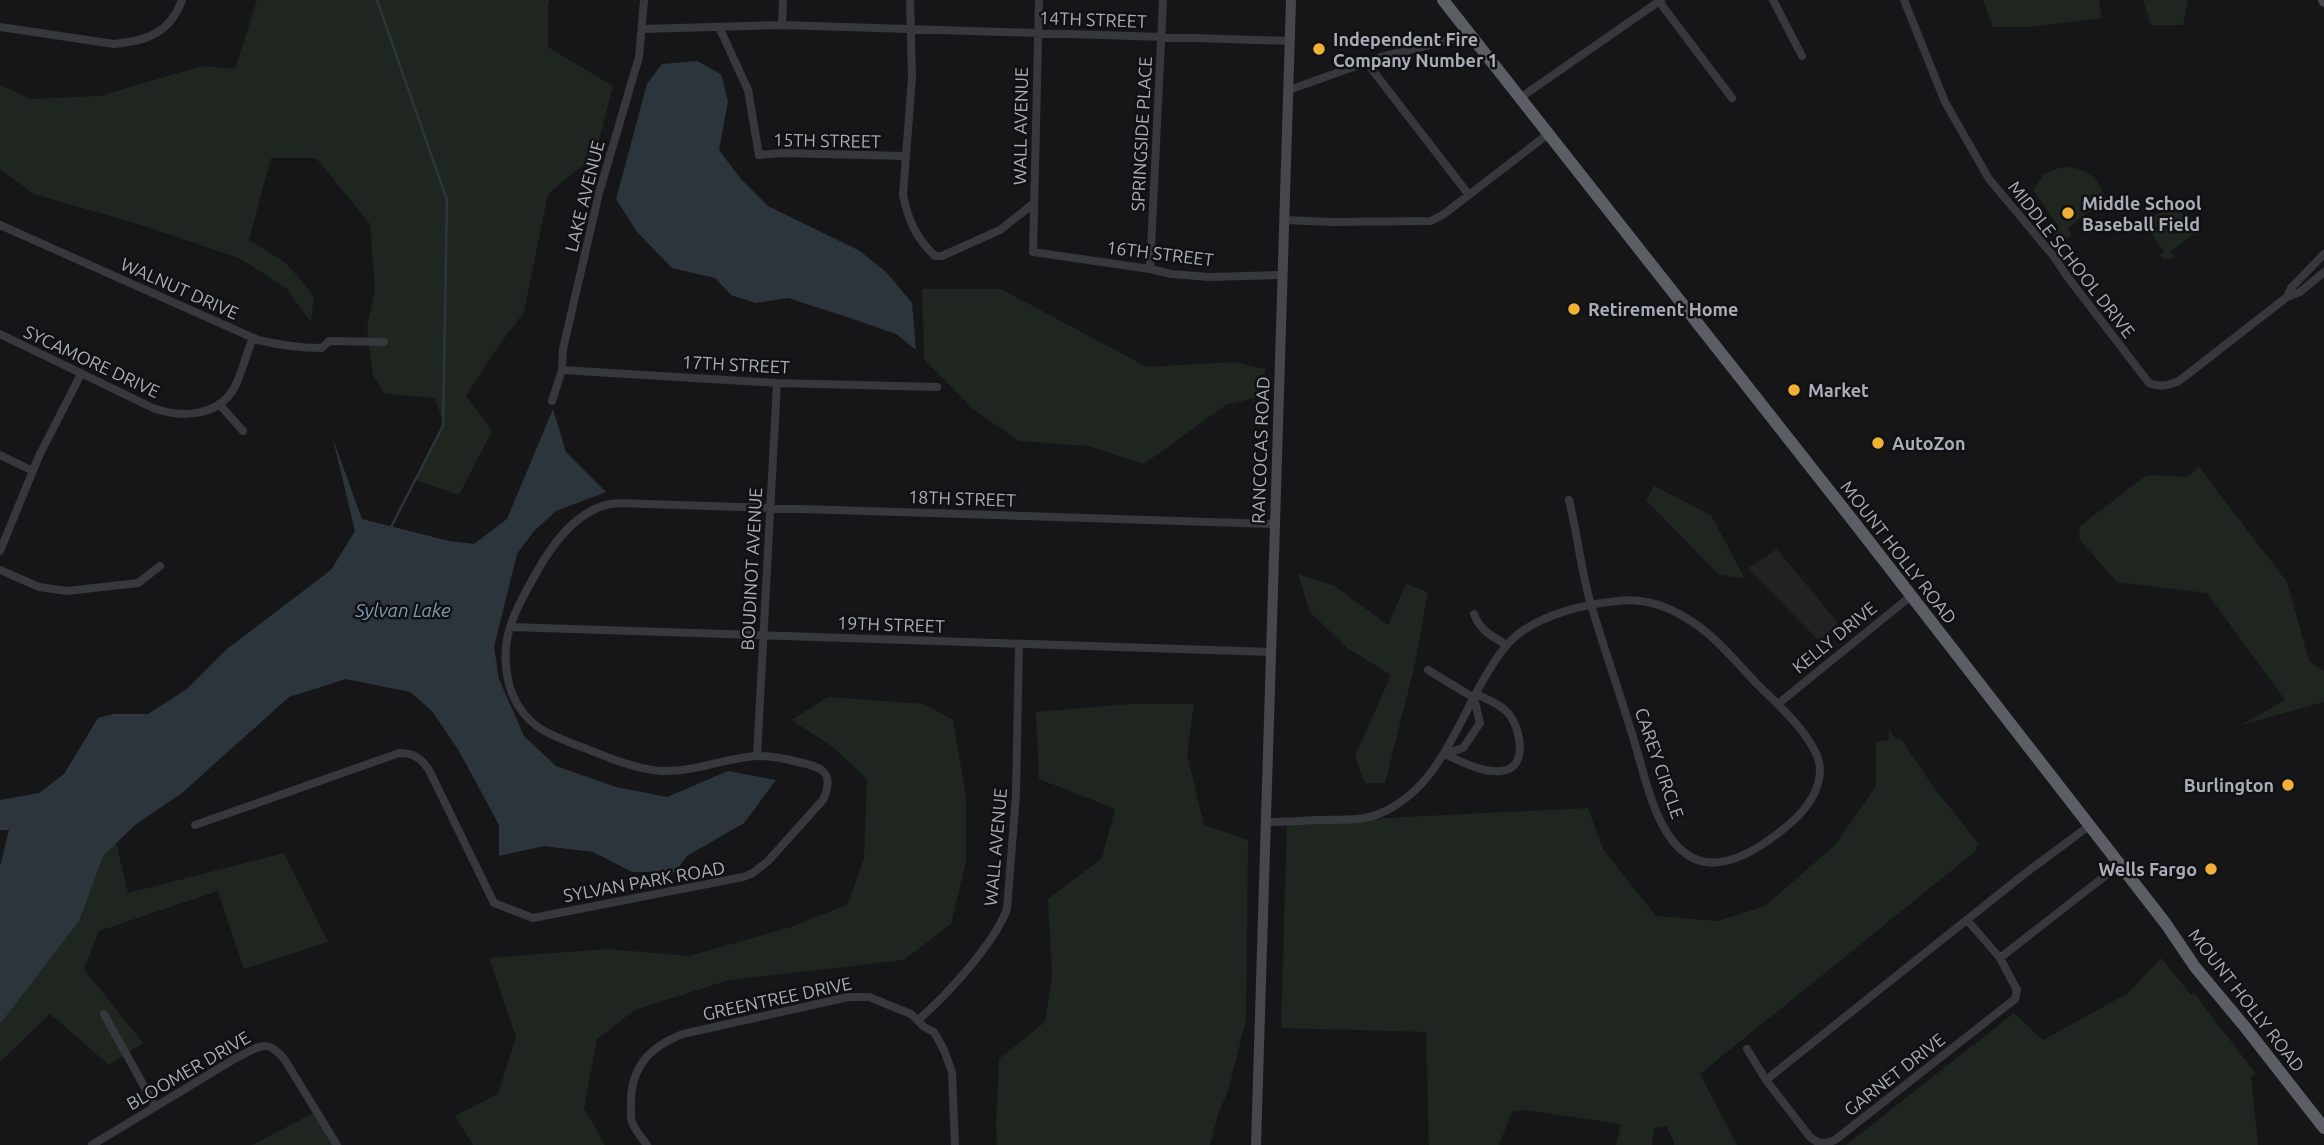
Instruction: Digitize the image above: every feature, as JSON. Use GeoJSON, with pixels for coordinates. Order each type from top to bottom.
{"type":"FeatureCollection","features":[{"type":"Feature","properties":{"kind":"highway","name":"MOUNT HOLLY ROAD"},"geometry":{"type":"LineString","coordinates":[[1443,0],[2046,772],[2055,779],[2166,924],[2195,967],[2238,1017],[2324,1128]]}},
{"type":"Feature","properties":{"kind":"main road","name":"RANCOCAS ROAD"},"geometry":{"type":"LineString","coordinates":[[1256,1145],[1292,0]]}},
{"type":"Feature","properties":{"kind":"street"},"geometry":{"type":"LineString","coordinates":[[0,27],[114,44],[129,43],[145,40],[165,28],[177,14],[182,0]]}},
{"type":"Feature","properties":{"kind":"street","name":"LAKE AVENUE"},"geometry":{"type":"LineString","coordinates":[[552,401],[562,370],[563,349],[604,173],[639,57],[644,0]]}},
{"type":"Feature","properties":{"kind":"street"},"geometry":{"type":"LineString","coordinates":[[782,25],[783,0]]}},
{"type":"Feature","properties":{"kind":"street"},"geometry":{"type":"LineString","coordinates":[[910,0],[912,77],[903,195],[906,213],[923,245],[935,256],[948,254],[1000,230],[1034,203]]}},
{"type":"Feature","properties":{"kind":"street","name":"WALL AVENUE"},"geometry":{"type":"LineString","coordinates":[[1033,252],[1039,0]]}},
{"type":"Feature","properties":{"kind":"street","name":"SPRINGSIDE PLACE"},"geometry":{"type":"LineString","coordinates":[[1150,269],[1163,0]]}},
{"type":"Feature","properties":{"kind":"street"},"geometry":{"type":"LineString","coordinates":[[1520,98],[1659,0],[1732,98]]}},
{"type":"Feature","properties":{"kind":"street"},"geometry":{"type":"LineString","coordinates":[[1773,0],[1802,56]]}},
{"type":"Feature","properties":{"kind":"street","name":"MIDDLE SCHOOL DRIVE"},"geometry":{"type":"LineString","coordinates":[[1904,0],[1945,102],[1989,179],[2056,258],[2066,275],[2149,383],[2167,386],[2179,381],[2287,297],[2300,292],[2324,272]]}},
{"type":"Feature","properties":{"kind":"street","name":"14TH STREET"},"geometry":{"type":"LineString","coordinates":[[642,29],[782,25],[1290,41]]}},
{"type":"Feature","properties":{"kind":"street","name":"15TH STREET"},"geometry":{"type":"LineString","coordinates":[[719,27],[748,90],[759,155],[781,153],[905,156]]}},
{"type":"Feature","properties":{"kind":"street"},"geometry":{"type":"LineString","coordinates":[[1289,90],[1416,47],[1470,35]]}},
{"type":"Feature","properties":{"kind":"street"},"geometry":{"type":"LineString","coordinates":[[1367,63],[1469,195]]}},
{"type":"Feature","properties":{"kind":"street"},"geometry":{"type":"LineString","coordinates":[[1285,220],[1424,223],[1438,219],[1548,134]]}},
{"type":"Feature","properties":{"kind":"street","name":"WALNUT DRIVE"},"geometry":{"type":"LineString","coordinates":[[0,225],[253,338],[278,345],[306,348],[322,348],[329,341],[384,342]]}},
{"type":"Feature","properties":{"kind":"street","name":"16TH STREET"},"geometry":{"type":"LineString","coordinates":[[1033,252],[1171,274],[1210,277],[1283,275]]}},
{"type":"Feature","properties":{"kind":"street","name":"MIDDLE SCHOOL DRIVE"},"geometry":{"type":"LineString","coordinates":[[2287,297],[2291,288],[2324,254]]}},
{"type":"Feature","properties":{"kind":"street","name":"SYCAMORE DRIVE"},"geometry":{"type":"LineString","coordinates":[[0,334],[162,411],[189,415],[219,404]]}},
{"type":"Feature","properties":{"kind":"street"},"geometry":{"type":"LineString","coordinates":[[243,431],[219,404],[236,384],[253,338]]}},
{"type":"Feature","properties":{"kind":"street","name":"17TH STREET"},"geometry":{"type":"LineString","coordinates":[[562,370],[777,383],[937,387]]}},
{"type":"Feature","properties":{"kind":"street"},"geometry":{"type":"LineString","coordinates":[[0,551],[33,471],[81,374]]}},
{"type":"Feature","properties":{"kind":"street","name":"BOUDINOT AVENUE"},"geometry":{"type":"LineString","coordinates":[[757,756],[777,383]]}},
{"type":"Feature","properties":{"kind":"street"},"geometry":{"type":"LineString","coordinates":[[0,455],[33,471]]}},
{"type":"Feature","properties":{"kind":"street","name":"CAREY CIRCLE"},"geometry":{"type":"LineString","coordinates":[[1507,645],[1521,632],[1539,622],[1591,606],[1631,600],[1663,607],[1693,622],[1732,657],[1807,737],[1820,765],[1819,780],[1810,801],[1790,824],[1745,855],[1726,862],[1706,862],[1687,855],[1667,832],[1654,803],[1591,606],[1569,500]]}},
{"type":"Feature","properties":{"kind":"street","name":"18TH STREET"},"geometry":{"type":"LineString","coordinates":[[647,504],[1275,524]]}},
{"type":"Feature","properties":{"kind":"street","name":"SYLVAN PARK ROAD"},"geometry":{"type":"LineString","coordinates":[[195,824],[399,753],[407,753],[417,756],[429,770],[494,903],[533,918],[734,880],[753,873],[818,807],[828,791],[829,783],[824,771],[816,766],[782,758],[757,756],[689,769],[660,771],[608,757],[540,728],[524,714],[510,688],[505,660],[510,627],[539,567],[565,531],[591,512],[607,505],[647,504]]}},
{"type":"Feature","properties":{"kind":"street"},"geometry":{"type":"LineString","coordinates":[[0,570],[39,587],[67,591],[138,583],[160,566]]}},
{"type":"Feature","properties":{"kind":"street","name":"KELLY DRIVE"},"geometry":{"type":"LineString","coordinates":[[1778,704],[1911,596]]}},
{"type":"Feature","properties":{"kind":"street"},"geometry":{"type":"LineString","coordinates":[[1266,822],[1353,820],[1380,814],[1421,785],[1444,754],[1475,696],[1507,645],[1487,634],[1477,623],[1474,614]]}},
{"type":"Feature","properties":{"kind":"street","name":"19TH STREET"},"geometry":{"type":"LineString","coordinates":[[510,627],[1271,652]]}},
{"type":"Feature","properties":{"kind":"street","name":"WALL AVENUE"},"geometry":{"type":"LineString","coordinates":[[918,1020],[932,1008],[986,945],[1002,924],[1007,909],[1016,794],[1019,644]]}},
{"type":"Feature","properties":{"kind":"street"},"geometry":{"type":"LineString","coordinates":[[1428,670],[1500,707],[1511,717],[1520,744],[1517,761],[1508,770],[1484,769],[1444,754]]}},
{"type":"Feature","properties":{"kind":"street"},"geometry":{"type":"LineString","coordinates":[[1444,754],[1463,748],[1480,723],[1475,696]]}},
{"type":"Feature","properties":{"kind":"street"},"geometry":{"type":"LineString","coordinates":[[1766,1080],[2036,865],[2089,826]]}},
{"type":"Feature","properties":{"kind":"street"},"geometry":{"type":"LineString","coordinates":[[2000,958],[2119,865]]}},
{"type":"Feature","properties":{"kind":"street","name":"GARNET DRIVE"},"geometry":{"type":"LineString","coordinates":[[1747,1049],[1766,1080],[1810,1137],[1824,1144],[1835,1140],[2015,999],[2017,990],[2000,958],[1968,921]]}},
{"type":"Feature","properties":{"kind":"street","name":"GREENTREE DRIVE"},"geometry":{"type":"LineString","coordinates":[[647,1145],[632,1122],[630,1087],[634,1076],[650,1054],[668,1039],[848,996],[869,996],[911,1014],[924,1027],[934,1032],[950,1065],[953,1081],[955,1145]]}},
{"type":"Feature","properties":{"kind":"street"},"geometry":{"type":"LineString","coordinates":[[104,1014],[155,1105]]}},
{"type":"Feature","properties":{"kind":"street","name":"BLOOMER DRIVE"},"geometry":{"type":"LineString","coordinates":[[92,1145],[236,1058],[266,1045],[279,1052],[285,1060],[337,1145]]}},
{"type":"Feature","properties":{"kind":"shaded area"},"geometry":{"type":"Polygon","coordinates":[[[257,0],[550,0],[548,47],[613,86],[595,155],[548,194],[524,312],[466,396],[492,431],[459,495],[415,480],[444,424],[435,398],[385,394],[373,376],[367,327],[375,290],[370,224],[316,158],[271,158],[249,240],[286,263],[314,296],[311,322],[286,288],[239,258],[138,224],[34,194],[0,169],[0,85],[31,99],[100,96],[202,66],[235,69],[257,0]]]}},
{"type":"Feature","properties":{"kind":"shaded area"},"geometry":{"type":"Polygon","coordinates":[[[1983,0],[2099,0],[2102,18],[2030,27],[1993,27],[1983,0]]]}},
{"type":"Feature","properties":{"kind":"shaded area"},"geometry":{"type":"Polygon","coordinates":[[[2143,0],[2188,0],[2183,25],[2151,25],[2143,0]]]}},
{"type":"Feature","properties":{"kind":"shaded area","name":"Middle School Baseball Field"},"geometry":{"type":"Polygon","coordinates":[[[2062,167],[2077,168],[2090,174],[2103,191],[2105,199],[2068,228],[2072,235],[2066,239],[2058,238],[2053,232],[2059,227],[2033,190],[2044,174],[2062,167]]]}},
{"type":"Feature","properties":{"kind":"shaded area","name":"Middle School Baseball Field"},"geometry":{"type":"Polygon","coordinates":[[[2166,210],[2186,215],[2196,232],[2170,252],[2174,257],[2169,259],[2160,255],[2164,251],[2146,226],[2154,215],[2166,210]]]}},
{"type":"Feature","properties":{"kind":"shaded area"},"geometry":{"type":"Polygon","coordinates":[[[922,289],[1001,289],[1147,367],[1233,362],[1266,369],[1258,397],[1226,405],[1144,464],[1088,446],[1019,441],[973,409],[924,359],[922,289]]]}},
{"type":"Feature","properties":{"kind":"shaded area"},"geometry":{"type":"Polygon","coordinates":[[[2199,467],[2287,582],[2309,661],[2324,671],[2324,702],[2241,725],[2285,700],[2207,593],[2117,582],[2079,539],[2080,526],[2147,475],[2187,477],[2199,467]]]}},
{"type":"Feature","properties":{"kind":"shaded area"},"geometry":{"type":"Polygon","coordinates":[[[1654,486],[1711,515],[1745,579],[1718,574],[1646,500],[1654,486]]]}},
{"type":"Feature","properties":{"kind":"shaded area"},"geometry":{"type":"Polygon","coordinates":[[[1777,549],[1838,623],[1819,641],[1748,568],[1777,549]]]}},
{"type":"Feature","properties":{"kind":"shaded area"},"geometry":{"type":"Polygon","coordinates":[[[1298,574],[1335,586],[1388,625],[1406,584],[1428,592],[1414,668],[1385,783],[1365,783],[1355,756],[1391,675],[1347,648],[1310,612],[1298,574]]]}},
{"type":"Feature","properties":{"kind":"shaded area"},"geometry":{"type":"Polygon","coordinates":[[[828,697],[924,704],[953,720],[966,796],[966,862],[951,924],[904,960],[729,980],[635,1010],[597,1039],[584,1108],[605,1145],[473,1145],[455,1116],[498,1094],[516,1037],[489,958],[607,949],[689,956],[791,927],[848,904],[864,858],[867,779],[833,747],[791,720],[828,697]]]}},
{"type":"Feature","properties":{"kind":"shaded area"},"geometry":{"type":"Polygon","coordinates":[[[1130,704],[1194,704],[1187,754],[1204,825],[1248,840],[1246,1020],[1228,1091],[1218,1114],[1210,1145],[997,1145],[999,1059],[1045,1022],[1052,976],[1048,899],[1102,858],[1115,809],[1039,779],[1036,712],[1130,704]]]}},
{"type":"Feature","properties":{"kind":"shaded area"},"geometry":{"type":"Polygon","coordinates":[[[1889,730],[1896,739],[1901,739],[1935,789],[1979,844],[1975,847],[1977,850],[1700,1074],[1737,1145],[1674,1145],[1666,1126],[1654,1128],[1652,1145],[1616,1145],[1621,1124],[1525,1110],[1512,1112],[1499,1145],[1429,1145],[1426,1032],[1281,1028],[1287,823],[1588,808],[1603,849],[1656,916],[1718,921],[1765,906],[1835,845],[1876,786],[1876,742],[1888,740],[1889,730]]]}},
{"type":"Feature","properties":{"kind":"shaded area"},"geometry":{"type":"Polygon","coordinates":[[[114,834],[128,893],[284,853],[328,942],[244,969],[218,891],[99,931],[84,969],[143,1043],[109,1065],[50,1014],[0,1062],[0,1012],[114,834]]]}},
{"type":"Feature","properties":{"kind":"shaded area"},"geometry":{"type":"Polygon","coordinates":[[[2161,958],[2191,995],[2194,993],[2256,1074],[2251,1077],[2258,1145],[1846,1145],[2014,1013],[2043,1040],[2128,993],[2161,958]]]}},
{"type":"Feature","properties":{"kind":"shaded area"},"geometry":{"type":"Polygon","coordinates":[[[317,1111],[337,1145],[252,1145],[317,1111]]]}},
{"type":"Feature","properties":{"kind":"water"},"geometry":{"type":"Polygon","coordinates":[[[697,61],[721,74],[728,101],[719,150],[741,179],[768,206],[860,251],[887,273],[912,303],[916,350],[896,334],[788,298],[756,303],[731,295],[715,278],[672,268],[637,232],[616,199],[647,84],[662,64],[697,61]]]}},
{"type":"Feature","properties":{"kind":"water","name":"Sylvan Lake"},"geometry":{"type":"Polygon","coordinates":[[[553,409],[566,452],[606,492],[556,511],[534,531],[517,554],[494,647],[499,679],[524,736],[556,766],[616,787],[667,797],[728,771],[776,780],[744,823],[687,856],[675,872],[632,872],[593,852],[544,846],[499,856],[499,825],[459,751],[432,711],[410,692],[346,679],[289,697],[182,793],[135,825],[103,856],[79,921],[0,1024],[0,867],[9,830],[0,830],[0,800],[39,793],[64,774],[98,718],[113,714],[148,714],[187,689],[227,649],[331,570],[355,531],[333,439],[362,519],[449,541],[474,544],[507,519],[553,409]]]}},
{"type":"Feature","properties":{"kind":"waterway"},"geometry":{"type":"LineString","coordinates":[[377,0],[447,200],[443,426],[390,529]]}},
{"type":"Feature","properties":{"kind":"place","name":"Independent Fire Company Number 1"},"geometry":{"type":"Point","coordinates":[1319,49]}},
{"type":"Feature","properties":{"kind":"place","name":"Middle School Baseball Field"},"geometry":{"type":"Point","coordinates":[2068,213]}},
{"type":"Feature","properties":{"kind":"place","name":"Retirement Home"},"geometry":{"type":"Point","coordinates":[1574,309]}},
{"type":"Feature","properties":{"kind":"place","name":"Market"},"geometry":{"type":"Point","coordinates":[1794,390]}},
{"type":"Feature","properties":{"kind":"place","name":"AutoZon"},"geometry":{"type":"Point","coordinates":[1878,443]}},
{"type":"Feature","properties":{"kind":"place","name":"Burlington"},"geometry":{"type":"Point","coordinates":[2288,785]}},
{"type":"Feature","properties":{"kind":"place","name":"Wells Fargo"},"geometry":{"type":"Point","coordinates":[2211,869]}}]}
